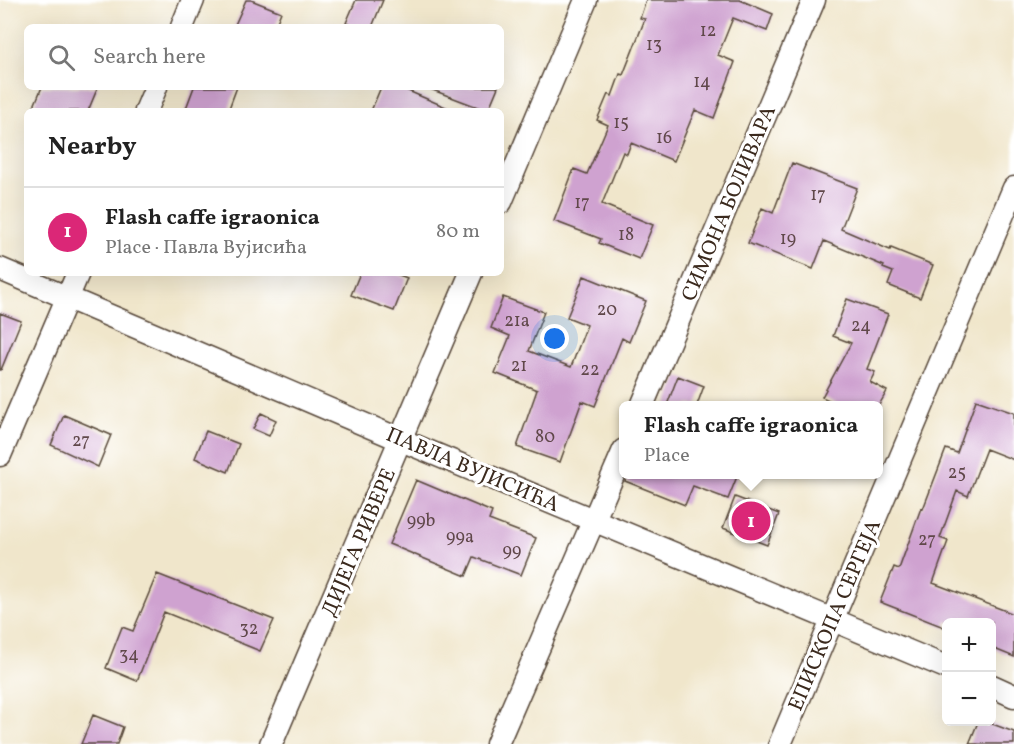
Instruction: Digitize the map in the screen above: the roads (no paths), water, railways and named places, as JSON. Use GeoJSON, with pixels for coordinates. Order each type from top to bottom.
{"type":"FeatureCollection","features":[{"type":"Feature","properties":{"kind":"street"},"geometry":{"type":"LineString","coordinates":[[183,24],[193,0]]}},
{"type":"Feature","properties":{"kind":"street"},"geometry":{"type":"LineString","coordinates":[[504,195],[586,0]]}},
{"type":"Feature","properties":{"kind":"street","name":"СИМОНА БОЛИВАРА"},"geometry":{"type":"LineString","coordinates":[[644,401],[814,0]]}},
{"type":"Feature","properties":{"kind":"street"},"geometry":{"type":"LineString","coordinates":[[147,108],[155,90]]}},
{"type":"Feature","properties":{"kind":"street","name":"ЕПИСКОПА СЕРГЕЈА"},"geometry":{"type":"LineString","coordinates":[[780,744],[1014,188]]}},
{"type":"Feature","properties":{"kind":"street","name":"ПАВЛА ВУЈИСИЋА"},"geometry":{"type":"LineString","coordinates":[[0,269],[401,440],[942,665]]}},
{"type":"Feature","properties":{"kind":"street"},"geometry":{"type":"LineString","coordinates":[[0,455],[77,276]]}},
{"type":"Feature","properties":{"kind":"street","name":"ДИЈЕГА РИВЕРЕ"},"geometry":{"type":"LineString","coordinates":[[271,744],[470,276]]}},
{"type":"Feature","properties":{"kind":"street"},"geometry":{"type":"LineString","coordinates":[[497,744],[619,462]]}},
{"type":"Feature","properties":{"kind":"street"},"geometry":{"type":"LineString","coordinates":[[996,688],[1014,696]]}},
{"type":"Feature","properties":{"kind":"place","name":"Flash caffe igraonica"},"geometry":{"type":"Point","coordinates":[751,521]}}]}
